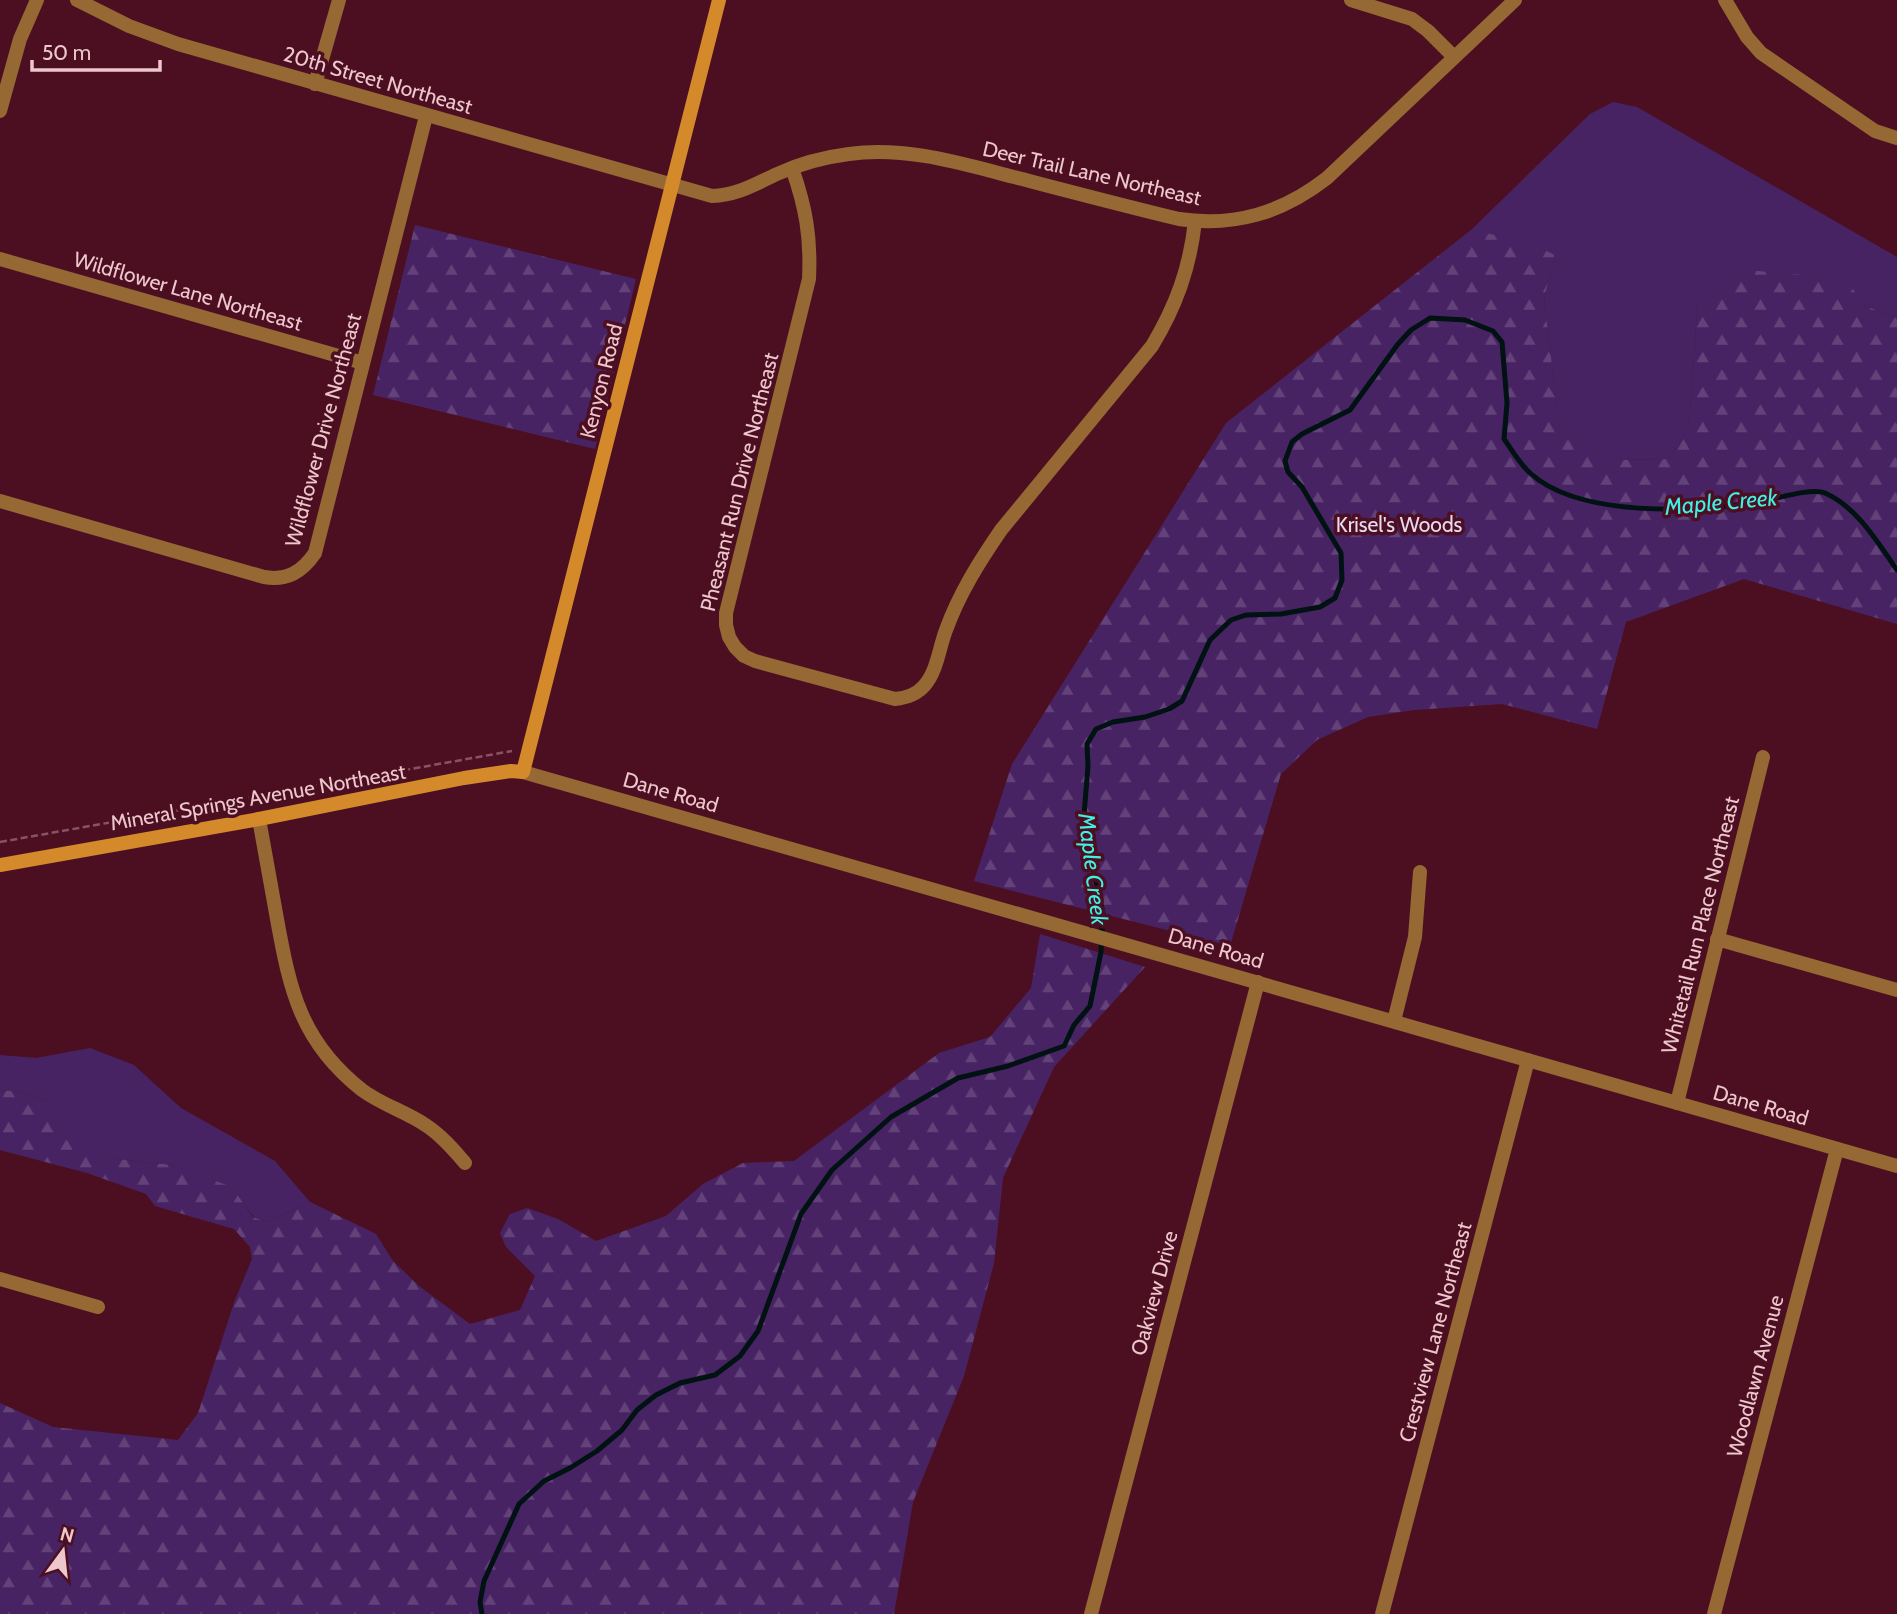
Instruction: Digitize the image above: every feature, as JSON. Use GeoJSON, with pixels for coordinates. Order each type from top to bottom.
{"type":"FeatureCollection","features":[{"type":"Feature","properties":{"kind":"main road","name":"Kenyon Road"},"geometry":{"type":"LineString","coordinates":[[523,772],[719,0]]}},
{"type":"Feature","properties":{"kind":"main road","name":"Mineral Springs Avenue Northeast"},"geometry":{"type":"LineString","coordinates":[[0,865],[258,819],[464,778],[511,771],[523,772]]}},
{"type":"Feature","properties":{"kind":"street"},"geometry":{"type":"LineString","coordinates":[[0,111],[20,39],[37,0]]}},
{"type":"Feature","properties":{"kind":"street","name":"20th Street Northeast"},"geometry":{"type":"LineString","coordinates":[[78,0],[129,26],[178,44],[672,186]]}},
{"type":"Feature","properties":{"kind":"street"},"geometry":{"type":"LineString","coordinates":[[315,84],[339,0]]}},
{"type":"Feature","properties":{"kind":"street"},"geometry":{"type":"LineString","coordinates":[[1351,0],[1412,19],[1454,57]]}},
{"type":"Feature","properties":{"kind":"street","name":"Deer Trail Lane Northeast"},"geometry":{"type":"LineString","coordinates":[[672,186],[712,196],[729,196],[792,168],[850,154],[884,152],[919,155],[1195,221],[1231,221],[1266,214],[1308,193],[1327,178],[1515,0]]}},
{"type":"Feature","properties":{"kind":"street"},"geometry":{"type":"LineString","coordinates":[[1725,0],[1747,37],[1760,52],[1875,131],[1897,138]]}},
{"type":"Feature","properties":{"kind":"street","name":"Wildflower Drive Northeast"},"geometry":{"type":"LineString","coordinates":[[0,501],[264,577],[283,578],[306,565],[315,553],[426,116]]}},
{"type":"Feature","properties":{"kind":"street","name":"Pheasant Run Drive Northeast"},"geometry":{"type":"LineString","coordinates":[[792,168],[807,217],[809,279],[726,613],[726,625],[735,648],[755,661],[881,698],[902,698],[924,686],[931,676],[961,595],[979,562],[1001,530],[1152,346],[1169,318],[1182,288],[1189,265],[1195,221]]}},
{"type":"Feature","properties":{"kind":"street","name":"Wildflower Lane Northeast"},"geometry":{"type":"LineString","coordinates":[[0,259],[363,363]]}},
{"type":"Feature","properties":{"kind":"street","name":"Whitetail Run Place Northeast"},"geometry":{"type":"LineString","coordinates":[[1677,1102],[1763,757]]}},
{"type":"Feature","properties":{"kind":"street","name":"Dane Road"},"geometry":{"type":"LineString","coordinates":[[523,772],[1897,1166]]}},
{"type":"Feature","properties":{"kind":"street"},"geometry":{"type":"LineString","coordinates":[[258,819],[287,976],[308,1028],[323,1052],[342,1073],[388,1106],[427,1125],[448,1142],[465,1163]]}},
{"type":"Feature","properties":{"kind":"street"},"geometry":{"type":"LineString","coordinates":[[1394,1021],[1415,937],[1420,872]]}},
{"type":"Feature","properties":{"kind":"street"},"geometry":{"type":"LineString","coordinates":[[1717,939],[1897,990]]}},
{"type":"Feature","properties":{"kind":"street","name":"Oakview Drive"},"geometry":{"type":"LineString","coordinates":[[1091,1614],[1258,982]]}},
{"type":"Feature","properties":{"kind":"street","name":"Crestview Lane Northeast"},"geometry":{"type":"LineString","coordinates":[[1382,1614],[1528,1060]]}},
{"type":"Feature","properties":{"kind":"street","name":"Woodlawn Avenue"},"geometry":{"type":"LineString","coordinates":[[1714,1614],[1837,1149]]}},
{"type":"Feature","properties":{"kind":"street"},"geometry":{"type":"LineString","coordinates":[[0,1279],[98,1307]]}},
{"type":"Feature","properties":{"kind":"path"},"geometry":{"type":"LineString","coordinates":[[0,842],[529,749]]}},
{"type":"Feature","properties":{"kind":"green space"},"geometry":{"type":"Polygon","coordinates":[[[1613,102],[1637,107],[1897,257],[1897,318],[1866,306],[1844,279],[1698,299],[1689,428],[1669,459],[1621,460],[1560,431],[1544,299],[1555,255],[1471,230],[1590,114],[1613,102]]]}},
{"type":"Feature","properties":{"kind":"green space"},"geometry":{"type":"Polygon","coordinates":[[[415,225],[636,279],[595,449],[373,395],[415,225]]]}},
{"type":"Feature","properties":{"kind":"green space","name":"Krisel's Woods"},"geometry":{"type":"Polygon","coordinates":[[[1471,230],[1527,242],[1555,255],[1544,299],[1560,430],[1621,460],[1669,459],[1689,428],[1698,299],[1747,270],[1845,279],[1866,306],[1897,318],[1897,624],[1744,579],[1626,622],[1597,729],[1502,704],[1414,710],[1368,717],[1317,740],[1281,774],[1230,946],[974,881],[1012,764],[1226,423],[1471,230]]]}},
{"type":"Feature","properties":{"kind":"green space"},"geometry":{"type":"Polygon","coordinates":[[[1040,934],[1145,967],[1054,1067],[1003,1178],[994,1263],[964,1376],[913,1502],[894,1614],[0,1614],[0,1403],[53,1427],[178,1440],[198,1413],[235,1300],[252,1259],[250,1247],[234,1229],[155,1206],[146,1194],[87,1173],[0,1150],[0,1090],[14,1091],[53,1103],[64,1139],[110,1158],[172,1165],[232,1187],[253,1217],[267,1222],[310,1202],[376,1234],[393,1261],[419,1286],[470,1324],[520,1310],[535,1276],[506,1247],[500,1233],[510,1214],[527,1208],[558,1219],[596,1241],[666,1216],[703,1184],[743,1163],[794,1161],[939,1053],[990,1037],[1031,988],[1040,934]]]}},
{"type":"Feature","properties":{"kind":"green space"},"geometry":{"type":"Polygon","coordinates":[[[90,1048],[134,1065],[181,1108],[275,1161],[310,1202],[267,1222],[254,1217],[231,1187],[172,1165],[110,1158],[63,1139],[53,1103],[14,1091],[0,1090],[0,1055],[36,1058],[90,1048]]]}},
{"type":"Feature","properties":{"kind":"waterway","name":"Maple Creek"},"geometry":{"type":"LineString","coordinates":[[482,1614],[480,1602],[484,1581],[519,1504],[544,1481],[597,1451],[622,1430],[637,1410],[656,1395],[680,1383],[715,1375],[740,1356],[758,1331],[801,1214],[832,1170],[891,1117],[958,1078],[1008,1066],[1064,1046],[1074,1025],[1090,1006],[1101,952],[1103,913],[1088,847],[1084,815],[1087,744],[1096,729],[1113,722],[1145,717],[1169,709],[1182,701],[1210,640],[1231,620],[1246,615],[1281,614],[1320,607],[1335,598],[1342,580],[1341,553],[1302,487],[1288,472],[1285,461],[1292,442],[1302,434],[1350,410],[1411,330],[1430,318],[1465,320],[1493,331],[1502,342],[1507,403],[1504,439],[1526,469],[1551,488],[1607,505],[1671,509],[1732,505],[1811,492],[1825,493],[1837,499],[1857,516],[1897,570]]}}]}
